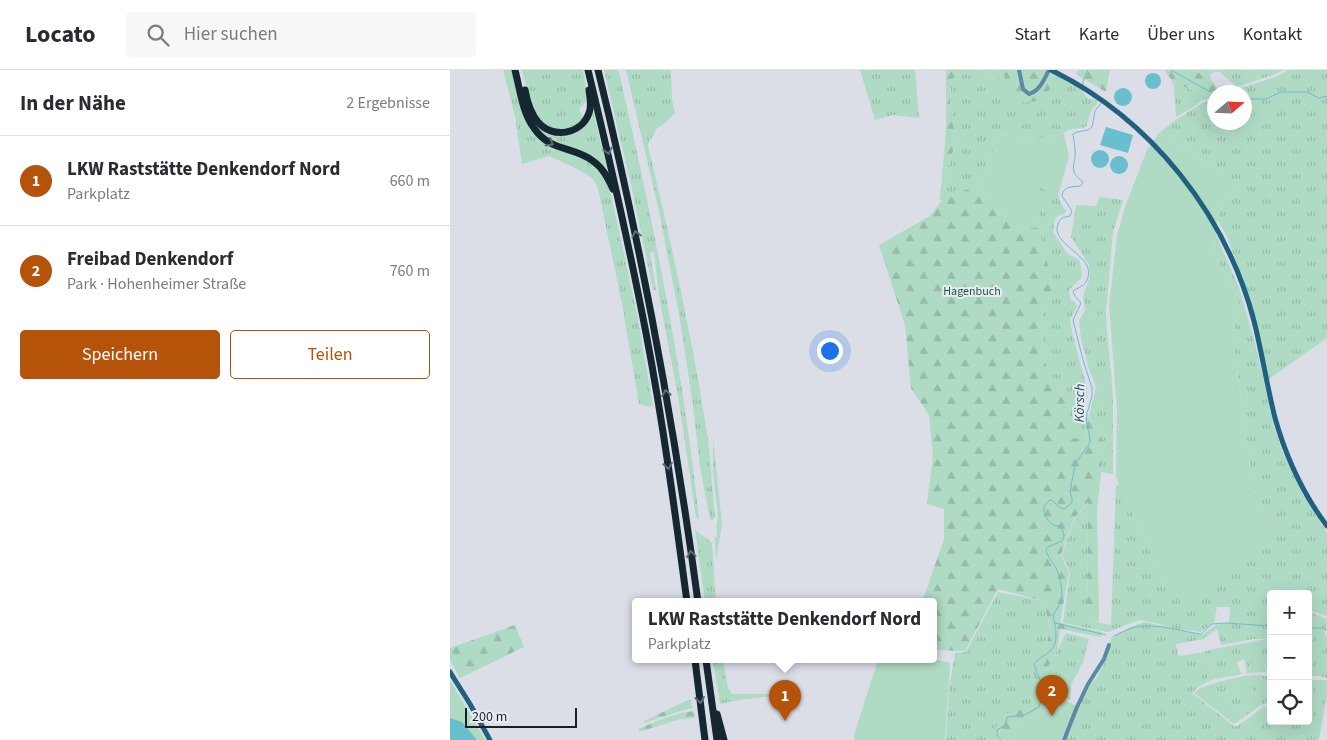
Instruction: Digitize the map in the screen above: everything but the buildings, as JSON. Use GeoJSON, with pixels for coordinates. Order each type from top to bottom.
{"type":"FeatureCollection","features":[{"type":"Feature","properties":{"kind":"highway"},"geometry":{"type":"LineString","coordinates":[[515,70],[525,110],[536,131],[554,145],[595,162],[605,173],[619,200]]}},
{"type":"Feature","properties":{"kind":"highway"},"geometry":{"type":"LineString","coordinates":[[520,70],[528,103],[534,117],[544,128],[560,133],[570,132],[577,128],[588,115],[591,102],[588,70]]}},
{"type":"Feature","properties":{"kind":"highway"},"geometry":{"type":"LineString","coordinates":[[588,70],[619,200],[646,333],[673,498],[686,598]]}},
{"type":"Feature","properties":{"kind":"highway"},"geometry":{"type":"LineString","coordinates":[[598,70],[631,211],[662,366],[697,598]]}},
{"type":"Feature","properties":{"kind":"highway"},"geometry":{"type":"LineString","coordinates":[[695,663],[705,740]]}},
{"type":"Feature","properties":{"kind":"highway"},"geometry":{"type":"LineString","coordinates":[[706,663],[717,740]]}},
{"type":"Feature","properties":{"kind":"highway"},"geometry":{"type":"LineString","coordinates":[[709,682],[724,740]]}},
{"type":"Feature","properties":{"kind":"main road"},"geometry":{"type":"LineString","coordinates":[[1050,70],[1080,86],[1132,124],[1180,174],[1201,203],[1229,253],[1243,287],[1251,312],[1283,443],[1300,483],[1327,526]]}},
{"type":"Feature","properties":{"kind":"main road"},"geometry":{"type":"LineString","coordinates":[[450,672],[490,740]]}},
{"type":"Feature","properties":{"kind":"street"},"geometry":{"type":"LineString","coordinates":[[1019,70],[1023,89],[1029,94],[1039,88],[1050,70]]}},
{"type":"Feature","properties":{"kind":"street"},"geometry":{"type":"LineString","coordinates":[[1064,740],[1088,684],[1104,659],[1109,645]]}},
{"type":"Feature","properties":{"kind":"green space"},"geometry":{"type":"Polygon","coordinates":[[[503,70],[513,70],[532,129],[594,163],[609,186],[636,309],[653,406],[649,407],[639,404],[622,304],[596,184],[591,178],[580,171],[549,156],[522,164],[515,116],[503,70]]]}},
{"type":"Feature","properties":{"kind":"green space"},"geometry":{"type":"Polygon","coordinates":[[[522,70],[583,70],[588,98],[579,110],[583,116],[581,123],[561,132],[541,123],[530,102],[522,70]]]}},
{"type":"Feature","properties":{"kind":"green space"},"geometry":{"type":"Polygon","coordinates":[[[604,70],[617,70],[619,72],[644,184],[676,353],[693,465],[699,520],[696,517],[679,402],[659,296],[654,252],[650,253],[656,290],[653,290],[604,70]]]}},
{"type":"Feature","properties":{"kind":"green space"},"geometry":{"type":"Polygon","coordinates":[[[626,70],[671,70],[672,100],[675,113],[655,130],[648,146],[695,361],[707,433],[715,517],[712,520],[710,519],[700,467],[679,314],[659,211],[626,70]]]}},
{"type":"Feature","properties":{"kind":"green space"},"geometry":{"type":"Polygon","coordinates":[[[860,70],[915,70],[919,118],[893,115],[875,120],[860,70]]]}},
{"type":"Feature","properties":{"kind":"green space","name":"Hagenbuch"},"geometry":{"type":"Polygon","coordinates":[[[946,70],[960,70],[951,81],[950,104],[956,142],[947,169],[943,198],[980,185],[1013,230],[1040,227],[1042,247],[1055,284],[1043,310],[1042,356],[1067,407],[1072,439],[1088,438],[1084,409],[1103,441],[1097,510],[1099,622],[1087,620],[1088,502],[1073,520],[1061,555],[1069,573],[1060,623],[1102,632],[1101,637],[1060,629],[1058,649],[1046,670],[1051,689],[1050,693],[1043,708],[1037,714],[1013,724],[1009,733],[1012,740],[996,740],[994,738],[994,729],[1008,713],[1037,704],[1040,691],[1032,669],[1032,659],[1047,645],[1050,626],[1043,601],[998,589],[965,651],[937,650],[937,598],[923,598],[944,539],[944,509],[927,504],[933,456],[929,415],[911,388],[905,325],[879,245],[930,216],[942,200],[940,200],[946,130],[946,70]]]}},
{"type":"Feature","properties":{"kind":"green space"},"geometry":{"type":"Polygon","coordinates":[[[960,70],[984,70],[993,80],[1005,75],[1058,75],[1080,86],[1087,98],[1097,100],[1097,104],[1091,111],[1086,127],[1069,130],[1051,139],[999,135],[980,185],[943,199],[947,169],[956,142],[950,104],[951,80],[960,70]]]}},
{"type":"Feature","properties":{"kind":"green space"},"geometry":{"type":"Polygon","coordinates":[[[984,70],[1047,70],[1058,75],[1043,100],[1021,103],[1002,86],[1005,76],[993,80],[984,70]]]}},
{"type":"Feature","properties":{"kind":"green space"},"geometry":{"type":"Polygon","coordinates":[[[1079,70],[1110,70],[1106,92],[1076,74],[1079,70]]]}},
{"type":"Feature","properties":{"kind":"green space"},"geometry":{"type":"Polygon","coordinates":[[[1164,70],[1192,70],[1210,75],[1215,85],[1207,85],[1207,95],[1179,85],[1164,70]]]}},
{"type":"Feature","properties":{"kind":"green space"},"geometry":{"type":"Polygon","coordinates":[[[1193,70],[1283,70],[1243,85],[1235,85],[1221,73],[1215,71],[1210,75],[1193,70]]]}},
{"type":"Feature","properties":{"kind":"green space"},"geometry":{"type":"Polygon","coordinates":[[[1288,70],[1327,70],[1327,338],[1269,379],[1250,299],[1226,234],[1217,220],[1225,197],[1243,185],[1159,133],[1174,121],[1207,102],[1207,130],[1252,130],[1252,85],[1250,85],[1278,76],[1288,70]]]}},
{"type":"Feature","properties":{"kind":"green space"},"geometry":{"type":"Polygon","coordinates":[[[1170,78],[1179,85],[1207,95],[1207,99],[1202,100],[1176,117],[1174,86],[1170,78]]]}},
{"type":"Feature","properties":{"kind":"green space"},"geometry":{"type":"Polygon","coordinates":[[[593,109],[607,170],[560,146],[538,131],[534,121],[568,134],[593,109]]]}},
{"type":"Feature","properties":{"kind":"green space"},"geometry":{"type":"Polygon","coordinates":[[[1064,133],[1069,157],[1058,195],[1039,187],[1040,227],[1013,230],[980,185],[999,135],[1051,139],[1064,133]]]}},
{"type":"Feature","properties":{"kind":"green space"},"geometry":{"type":"Polygon","coordinates":[[[1159,133],[1243,185],[1225,197],[1217,220],[1212,253],[1240,298],[1232,337],[1247,439],[1251,481],[1271,528],[1200,593],[1167,587],[1116,476],[1117,409],[1109,305],[1117,236],[1125,207],[1147,150],[1159,133]]]}},
{"type":"Feature","properties":{"kind":"green space"},"geometry":{"type":"Polygon","coordinates":[[[1038,186],[1058,195],[1066,211],[1055,218],[1053,232],[1067,253],[1080,261],[1082,277],[1069,290],[1070,299],[1076,303],[1077,307],[1070,319],[1087,389],[1084,413],[1088,439],[1072,439],[1067,407],[1042,356],[1043,310],[1055,284],[1042,247],[1038,186]]]}},
{"type":"Feature","properties":{"kind":"green space"},"geometry":{"type":"Polygon","coordinates":[[[1100,197],[1123,200],[1113,232],[1106,313],[1079,320],[1085,311],[1083,296],[1090,277],[1089,265],[1071,237],[1076,205],[1096,206],[1100,197]]]}},
{"type":"Feature","properties":{"kind":"green space"},"geometry":{"type":"Polygon","coordinates":[[[1216,235],[1239,288],[1256,347],[1274,427],[1283,453],[1302,493],[1327,533],[1327,616],[1312,611],[1312,590],[1286,590],[1287,584],[1257,590],[1267,592],[1267,672],[1263,660],[1249,664],[1251,673],[1247,674],[1244,659],[1237,662],[1241,674],[1215,679],[1205,651],[1266,639],[1254,639],[1221,645],[1217,629],[1204,639],[1176,644],[1178,656],[1200,653],[1209,681],[1192,693],[1235,727],[1246,720],[1250,726],[1267,714],[1267,725],[1312,725],[1312,680],[1327,680],[1327,695],[1319,740],[1066,740],[1082,699],[1104,664],[1111,637],[1144,622],[1172,628],[1139,620],[1108,632],[1063,623],[1070,573],[1062,555],[1073,521],[1088,503],[1087,620],[1111,625],[1116,485],[1119,485],[1167,587],[1271,528],[1251,481],[1247,439],[1232,337],[1240,298],[1212,253],[1216,235]],[[1217,607],[1214,622],[1201,632],[1178,629],[1202,635],[1216,625],[1229,622],[1230,607],[1217,607]]]}},
{"type":"Feature","properties":{"kind":"green space"},"geometry":{"type":"Polygon","coordinates":[[[1106,313],[1107,333],[1081,339],[1079,320],[1106,313]]]}},
{"type":"Feature","properties":{"kind":"green space"},"geometry":{"type":"Polygon","coordinates":[[[1107,333],[1112,383],[1096,387],[1081,339],[1107,333]]]}},
{"type":"Feature","properties":{"kind":"green space"},"geometry":{"type":"Polygon","coordinates":[[[1112,383],[1113,398],[1092,404],[1096,387],[1112,383]]]}},
{"type":"Feature","properties":{"kind":"green space"},"geometry":{"type":"Polygon","coordinates":[[[1113,398],[1113,474],[1101,472],[1103,441],[1089,416],[1092,404],[1113,398]]]}},
{"type":"Feature","properties":{"kind":"green space"},"geometry":{"type":"Polygon","coordinates":[[[713,438],[722,524],[716,561],[715,537],[717,537],[718,518],[713,471],[713,438]]]}},
{"type":"Feature","properties":{"kind":"green space"},"geometry":{"type":"Polygon","coordinates":[[[695,529],[712,543],[716,598],[704,598],[695,529]]]}},
{"type":"Feature","properties":{"kind":"green space"},"geometry":{"type":"Polygon","coordinates":[[[1259,577],[1287,584],[1286,590],[1267,590],[1267,592],[1257,590],[1259,577]]]}},
{"type":"Feature","properties":{"kind":"green space"},"geometry":{"type":"Polygon","coordinates":[[[998,592],[1043,601],[1050,627],[1047,645],[1032,669],[1040,691],[1037,704],[994,729],[994,740],[946,740],[949,688],[955,653],[966,652],[998,592]]]}},
{"type":"Feature","properties":{"kind":"green space"},"geometry":{"type":"Polygon","coordinates":[[[1312,613],[1327,619],[1325,636],[1327,636],[1327,678],[1312,676],[1312,613]]]}},
{"type":"Feature","properties":{"kind":"green space"},"geometry":{"type":"Polygon","coordinates":[[[515,625],[524,647],[460,678],[450,660],[450,648],[515,625]]]}},
{"type":"Feature","properties":{"kind":"green space"},"geometry":{"type":"Polygon","coordinates":[[[1066,633],[1089,639],[1083,662],[1071,685],[1070,700],[1051,689],[1046,670],[1066,633]]]}},
{"type":"Feature","properties":{"kind":"green space"},"geometry":{"type":"Polygon","coordinates":[[[1205,651],[1215,679],[1209,681],[1200,653],[1205,651]]]}},
{"type":"Feature","properties":{"kind":"green space"},"geometry":{"type":"Polygon","coordinates":[[[937,660],[950,663],[945,740],[855,740],[854,735],[877,663],[937,663],[937,660]]]}},
{"type":"Feature","properties":{"kind":"green space"},"geometry":{"type":"Polygon","coordinates":[[[1263,660],[1266,672],[1251,673],[1249,664],[1263,660]]]}},
{"type":"Feature","properties":{"kind":"green space"},"geometry":{"type":"Polygon","coordinates":[[[713,663],[724,663],[728,688],[732,694],[767,694],[773,696],[738,700],[720,704],[713,663]]]}},
{"type":"Feature","properties":{"kind":"green space"},"geometry":{"type":"Polygon","coordinates":[[[1245,676],[1267,676],[1266,704],[1261,705],[1245,676]]]}},
{"type":"Feature","properties":{"kind":"green space"},"geometry":{"type":"Polygon","coordinates":[[[1245,676],[1261,705],[1250,713],[1230,679],[1245,676]]]}},
{"type":"Feature","properties":{"kind":"green space"},"geometry":{"type":"Polygon","coordinates":[[[1230,679],[1250,713],[1243,718],[1212,684],[1230,679]]]}},
{"type":"Feature","properties":{"kind":"green space"},"geometry":{"type":"Polygon","coordinates":[[[450,680],[485,740],[450,740],[450,680]]]}},
{"type":"Feature","properties":{"kind":"green space"},"geometry":{"type":"Polygon","coordinates":[[[1212,684],[1243,718],[1234,724],[1194,693],[1200,688],[1212,684]]]}},
{"type":"Feature","properties":{"kind":"green space"},"geometry":{"type":"Polygon","coordinates":[[[1050,693],[1077,706],[1061,740],[1012,740],[1009,733],[1013,724],[1037,714],[1043,708],[1050,693]]]}},
{"type":"Feature","properties":{"kind":"green space"},"geometry":{"type":"Polygon","coordinates":[[[690,699],[693,708],[644,723],[644,721],[690,699]]]}},
{"type":"Feature","properties":{"kind":"green space"},"geometry":{"type":"Polygon","coordinates":[[[1264,706],[1267,708],[1267,714],[1250,727],[1246,720],[1264,706]]]}},
{"type":"Feature","properties":{"kind":"green space"},"geometry":{"type":"Polygon","coordinates":[[[694,711],[695,718],[681,719],[639,732],[639,729],[659,720],[694,711]]]}},
{"type":"Feature","properties":{"kind":"water"},"geometry":{"type":"Polygon","coordinates":[[[1153,73],[1161,81],[1153,89],[1145,81],[1153,73]]]}},
{"type":"Feature","properties":{"kind":"water"},"geometry":{"type":"Polygon","coordinates":[[[1123,88],[1129,91],[1132,97],[1129,103],[1123,106],[1117,103],[1114,97],[1117,91],[1123,88]]]}},
{"type":"Feature","properties":{"kind":"water"},"geometry":{"type":"Polygon","coordinates":[[[1106,127],[1133,135],[1128,153],[1100,145],[1106,127]]]}},
{"type":"Feature","properties":{"kind":"water"},"geometry":{"type":"Polygon","coordinates":[[[1100,150],[1106,153],[1109,159],[1106,165],[1100,168],[1094,165],[1091,159],[1094,153],[1100,150]]]}},
{"type":"Feature","properties":{"kind":"water"},"geometry":{"type":"Polygon","coordinates":[[[1119,156],[1125,159],[1128,165],[1125,171],[1119,174],[1113,171],[1110,165],[1113,159],[1119,156]]]}},
{"type":"Feature","properties":{"kind":"water"},"geometry":{"type":"Polygon","coordinates":[[[450,718],[462,722],[477,740],[450,740],[450,718]]]}},
{"type":"Feature","properties":{"kind":"waterway","name":"Körsch"},"geometry":{"type":"LineString","coordinates":[[1083,86],[1088,70]]}},
{"type":"Feature","properties":{"kind":"waterway"},"geometry":{"type":"LineString","coordinates":[[1171,70],[1207,90]]}},
{"type":"Feature","properties":{"kind":"waterway"},"geometry":{"type":"LineString","coordinates":[[1252,99],[1266,99],[1281,92],[1307,92],[1319,98],[1327,96]]}},
{"type":"Feature","properties":{"kind":"waterway","name":"Körsch"},"geometry":{"type":"LineString","coordinates":[[1001,740],[997,735],[997,730],[1005,725],[1007,717],[1021,717],[1039,707],[1044,690],[1034,664],[1050,651],[1055,643],[1056,634],[1053,615],[1062,601],[1059,576],[1046,549],[1062,541],[1064,535],[1060,526],[1054,525],[1048,520],[1044,513],[1044,508],[1050,500],[1064,509],[1072,503],[1070,492],[1075,464],[1090,440],[1086,417],[1092,396],[1092,388],[1073,320],[1081,303],[1073,291],[1085,284],[1089,273],[1087,265],[1061,239],[1057,232],[1060,220],[1070,216],[1072,211],[1062,196],[1064,190],[1080,186],[1083,183],[1074,170],[1073,134],[1092,127],[1095,111],[1102,102]]}},
{"type":"Feature","properties":{"kind":"waterway"},"geometry":{"type":"LineString","coordinates":[[1055,623],[1106,635]]}},
{"type":"Feature","properties":{"kind":"waterway"},"geometry":{"type":"LineString","coordinates":[[1114,636],[1129,629],[1147,626],[1165,627],[1201,634],[1212,624],[1267,626]]}},
{"type":"Feature","properties":{"kind":"waterway"},"geometry":{"type":"LineString","coordinates":[[1312,628],[1327,630]]}},
{"type":"Feature","properties":{"kind":"place","name":"Freibad Denkendorf"},"geometry":{"type":"Point","coordinates":[1052,716]}},
{"type":"Feature","properties":{"kind":"place","name":"LKW Raststätte Denkendorf Nord"},"geometry":{"type":"Point","coordinates":[785,721]}}]}
